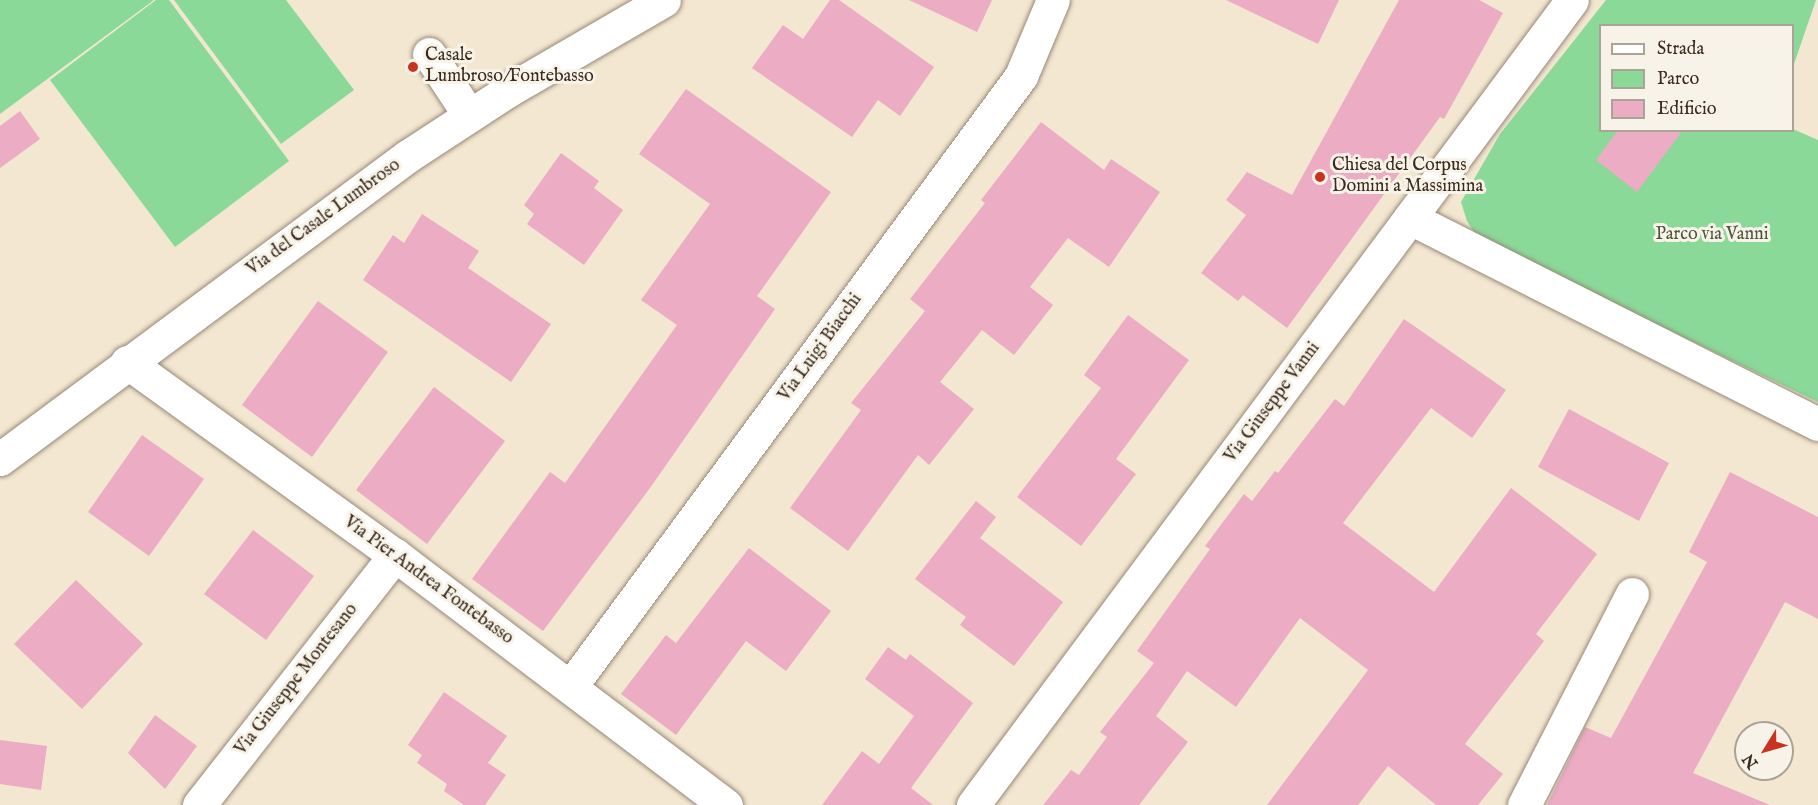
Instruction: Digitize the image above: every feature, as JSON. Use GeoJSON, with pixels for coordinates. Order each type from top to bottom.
{"type":"FeatureCollection","features":[{"type":"Feature","properties":{"kind":"street","name":"Via del Casale Lumbroso"},"geometry":{"type":"LineString","coordinates":[[0,459],[127,362],[469,115],[664,0]]}},
{"type":"Feature","properties":{"kind":"street","name":"Via Luigi Biacchi"},"geometry":{"type":"LineString","coordinates":[[572,686],[1021,76],[1053,0]]}},
{"type":"Feature","properties":{"kind":"street","name":"Via Giuseppe Vanni"},"geometry":{"type":"LineString","coordinates":[[973,805],[1572,0]]}},
{"type":"Feature","properties":{"kind":"street"},"geometry":{"type":"LineString","coordinates":[[429,54],[469,115]]}},
{"type":"Feature","properties":{"kind":"street"},"geometry":{"type":"LineString","coordinates":[[1410,218],[1818,424]]}},
{"type":"Feature","properties":{"kind":"street","name":"Via Pier Andrea Fontebasso"},"geometry":{"type":"LineString","coordinates":[[127,362],[395,555],[572,686],[726,805]]}},
{"type":"Feature","properties":{"kind":"street","name":"Via Giuseppe Montesano"},"geometry":{"type":"LineString","coordinates":[[199,805],[395,555]]}},
{"type":"Feature","properties":{"kind":"street"},"geometry":{"type":"LineString","coordinates":[[1524,805],[1632,594]]}},
{"type":"Feature","properties":{"kind":"green space"},"geometry":{"type":"Polygon","coordinates":[[[0,0],[154,0],[0,114],[0,0]]]}},
{"type":"Feature","properties":{"kind":"green space"},"geometry":{"type":"Polygon","coordinates":[[[156,0],[169,0],[289,161],[175,247],[50,80],[156,0]]]}},
{"type":"Feature","properties":{"kind":"green space"},"geometry":{"type":"Polygon","coordinates":[[[174,0],[286,0],[354,90],[281,144],[174,0]]]}},
{"type":"Feature","properties":{"kind":"green space","name":"Parco via Vanni"},"geometry":{"type":"Polygon","coordinates":[[[1606,0],[1816,0],[1794,64],[1794,24],[1599,24],[1599,132],[1794,132],[1794,129],[1818,140],[1818,402],[1478,238],[1467,221],[1461,202],[1500,134],[1606,0]]]}},
{"type":"Feature","properties":{"kind":"building"},"geometry":{"type":"Polygon","coordinates":[[[830,0],[839,0],[934,67],[900,116],[878,100],[852,137],[752,68],[783,25],[803,39],[830,0]]]}},
{"type":"Feature","properties":{"kind":"building"},"geometry":{"type":"Polygon","coordinates":[[[909,0],[992,0],[977,32],[909,0]]]}},
{"type":"Feature","properties":{"kind":"building"},"geometry":{"type":"Polygon","coordinates":[[[1226,0],[1339,0],[1318,44],[1226,0]]]}},
{"type":"Feature","properties":{"kind":"building"},"geometry":{"type":"Polygon","coordinates":[[[1399,0],[1479,0],[1503,13],[1444,119],[1440,117],[1287,328],[1243,295],[1238,301],[1201,273],[1246,215],[1226,200],[1247,172],[1292,195],[1399,0]]]}},
{"type":"Feature","properties":{"kind":"building"},"geometry":{"type":"Polygon","coordinates":[[[686,89],[831,192],[757,296],[775,309],[650,488],[543,631],[472,579],[550,472],[565,483],[677,325],[641,300],[710,204],[639,154],[686,89]]]}},
{"type":"Feature","properties":{"kind":"building"},"geometry":{"type":"Polygon","coordinates":[[[20,111],[40,139],[0,168],[0,126],[20,111]]]}},
{"type":"Feature","properties":{"kind":"building"},"geometry":{"type":"Polygon","coordinates":[[[1041,122],[1104,170],[1111,159],[1160,192],[1109,267],[1068,238],[1030,287],[1053,305],[1014,355],[982,330],[940,382],[974,409],[929,465],[918,455],[848,551],[790,508],[861,410],[851,403],[925,311],[910,299],[985,203],[981,200],[1041,122]]]}},
{"type":"Feature","properties":{"kind":"building"},"geometry":{"type":"Polygon","coordinates":[[[1617,132],[1682,132],[1637,192],[1596,160],[1617,132]]]}},
{"type":"Feature","properties":{"kind":"building"},"geometry":{"type":"Polygon","coordinates":[[[561,153],[599,181],[594,188],[623,210],[584,265],[527,224],[534,214],[524,205],[561,153]]]}},
{"type":"Feature","properties":{"kind":"building"},"geometry":{"type":"Polygon","coordinates":[[[422,214],[479,251],[468,268],[551,324],[511,382],[363,280],[393,235],[404,243],[422,214]]]}},
{"type":"Feature","properties":{"kind":"building"},"geometry":{"type":"Polygon","coordinates":[[[318,301],[388,352],[312,457],[242,405],[318,301]]]}},
{"type":"Feature","properties":{"kind":"building"},"geometry":{"type":"Polygon","coordinates":[[[1128,315],[1189,360],[1116,459],[1136,474],[1081,546],[1017,497],[1101,388],[1084,375],[1128,315]]]}},
{"type":"Feature","properties":{"kind":"building"},"geometry":{"type":"Polygon","coordinates":[[[1404,319],[1506,390],[1472,438],[1431,408],[1343,523],[1434,592],[1511,488],[1597,554],[1536,634],[1544,641],[1465,744],[1503,774],[1478,805],[1436,805],[1388,766],[1358,805],[1267,805],[1368,670],[1300,618],[1236,707],[1187,671],[1156,716],[1188,742],[1139,805],[1043,805],[1071,770],[1079,775],[1107,737],[1100,732],[1154,663],[1137,651],[1210,549],[1205,546],[1244,494],[1252,501],[1275,471],[1278,473],[1335,399],[1344,406],[1404,319]]]}},
{"type":"Feature","properties":{"kind":"building"},"geometry":{"type":"Polygon","coordinates":[[[434,387],[505,441],[427,544],[356,490],[434,387]]]}},
{"type":"Feature","properties":{"kind":"building"},"geometry":{"type":"Polygon","coordinates":[[[1569,409],[1669,463],[1639,521],[1538,467],[1569,409]]]}},
{"type":"Feature","properties":{"kind":"building"},"geometry":{"type":"Polygon","coordinates":[[[142,435],[204,479],[149,556],[88,512],[142,435]]]}},
{"type":"Feature","properties":{"kind":"building"},"geometry":{"type":"Polygon","coordinates":[[[1730,472],[1818,517],[1818,619],[1785,602],[1693,773],[1770,805],[1547,805],[1585,727],[1611,738],[1707,562],[1689,552],[1730,472]]]}},
{"type":"Feature","properties":{"kind":"building"},"geometry":{"type":"Polygon","coordinates":[[[976,501],[996,517],[980,538],[1063,602],[1014,666],[960,625],[966,617],[915,579],[976,501]]]}},
{"type":"Feature","properties":{"kind":"building"},"geometry":{"type":"Polygon","coordinates":[[[253,530],[314,576],[266,640],[204,594],[253,530]]]}},
{"type":"Feature","properties":{"kind":"building"},"geometry":{"type":"Polygon","coordinates":[[[749,548],[831,611],[786,671],[746,641],[676,735],[621,694],[666,635],[676,643],[749,548]]]}},
{"type":"Feature","properties":{"kind":"building"},"geometry":{"type":"Polygon","coordinates":[[[76,580],[143,644],[82,709],[14,644],[76,580]]]}},
{"type":"Feature","properties":{"kind":"building"},"geometry":{"type":"Polygon","coordinates":[[[888,647],[906,660],[910,654],[973,703],[911,788],[933,805],[822,805],[862,751],[879,764],[914,716],[865,679],[888,647]]]}},
{"type":"Feature","properties":{"kind":"building"},"geometry":{"type":"Polygon","coordinates":[[[444,692],[507,736],[488,763],[506,775],[485,805],[464,805],[444,791],[447,784],[417,763],[422,755],[408,745],[444,692]]]}},
{"type":"Feature","properties":{"kind":"building"},"geometry":{"type":"Polygon","coordinates":[[[155,715],[197,746],[165,789],[128,753],[155,715]]]}},
{"type":"Feature","properties":{"kind":"building"},"geometry":{"type":"Polygon","coordinates":[[[0,740],[47,746],[41,790],[0,784],[0,740]]]}},
{"type":"Feature","properties":{"kind":"place","name":"Casale Lumbroso/Fontebasso"},"geometry":{"type":"Point","coordinates":[413,67]}},
{"type":"Feature","properties":{"kind":"place","name":"Chiesa del Corpus Domini a Massimina"},"geometry":{"type":"Point","coordinates":[1320,177]}}]}
